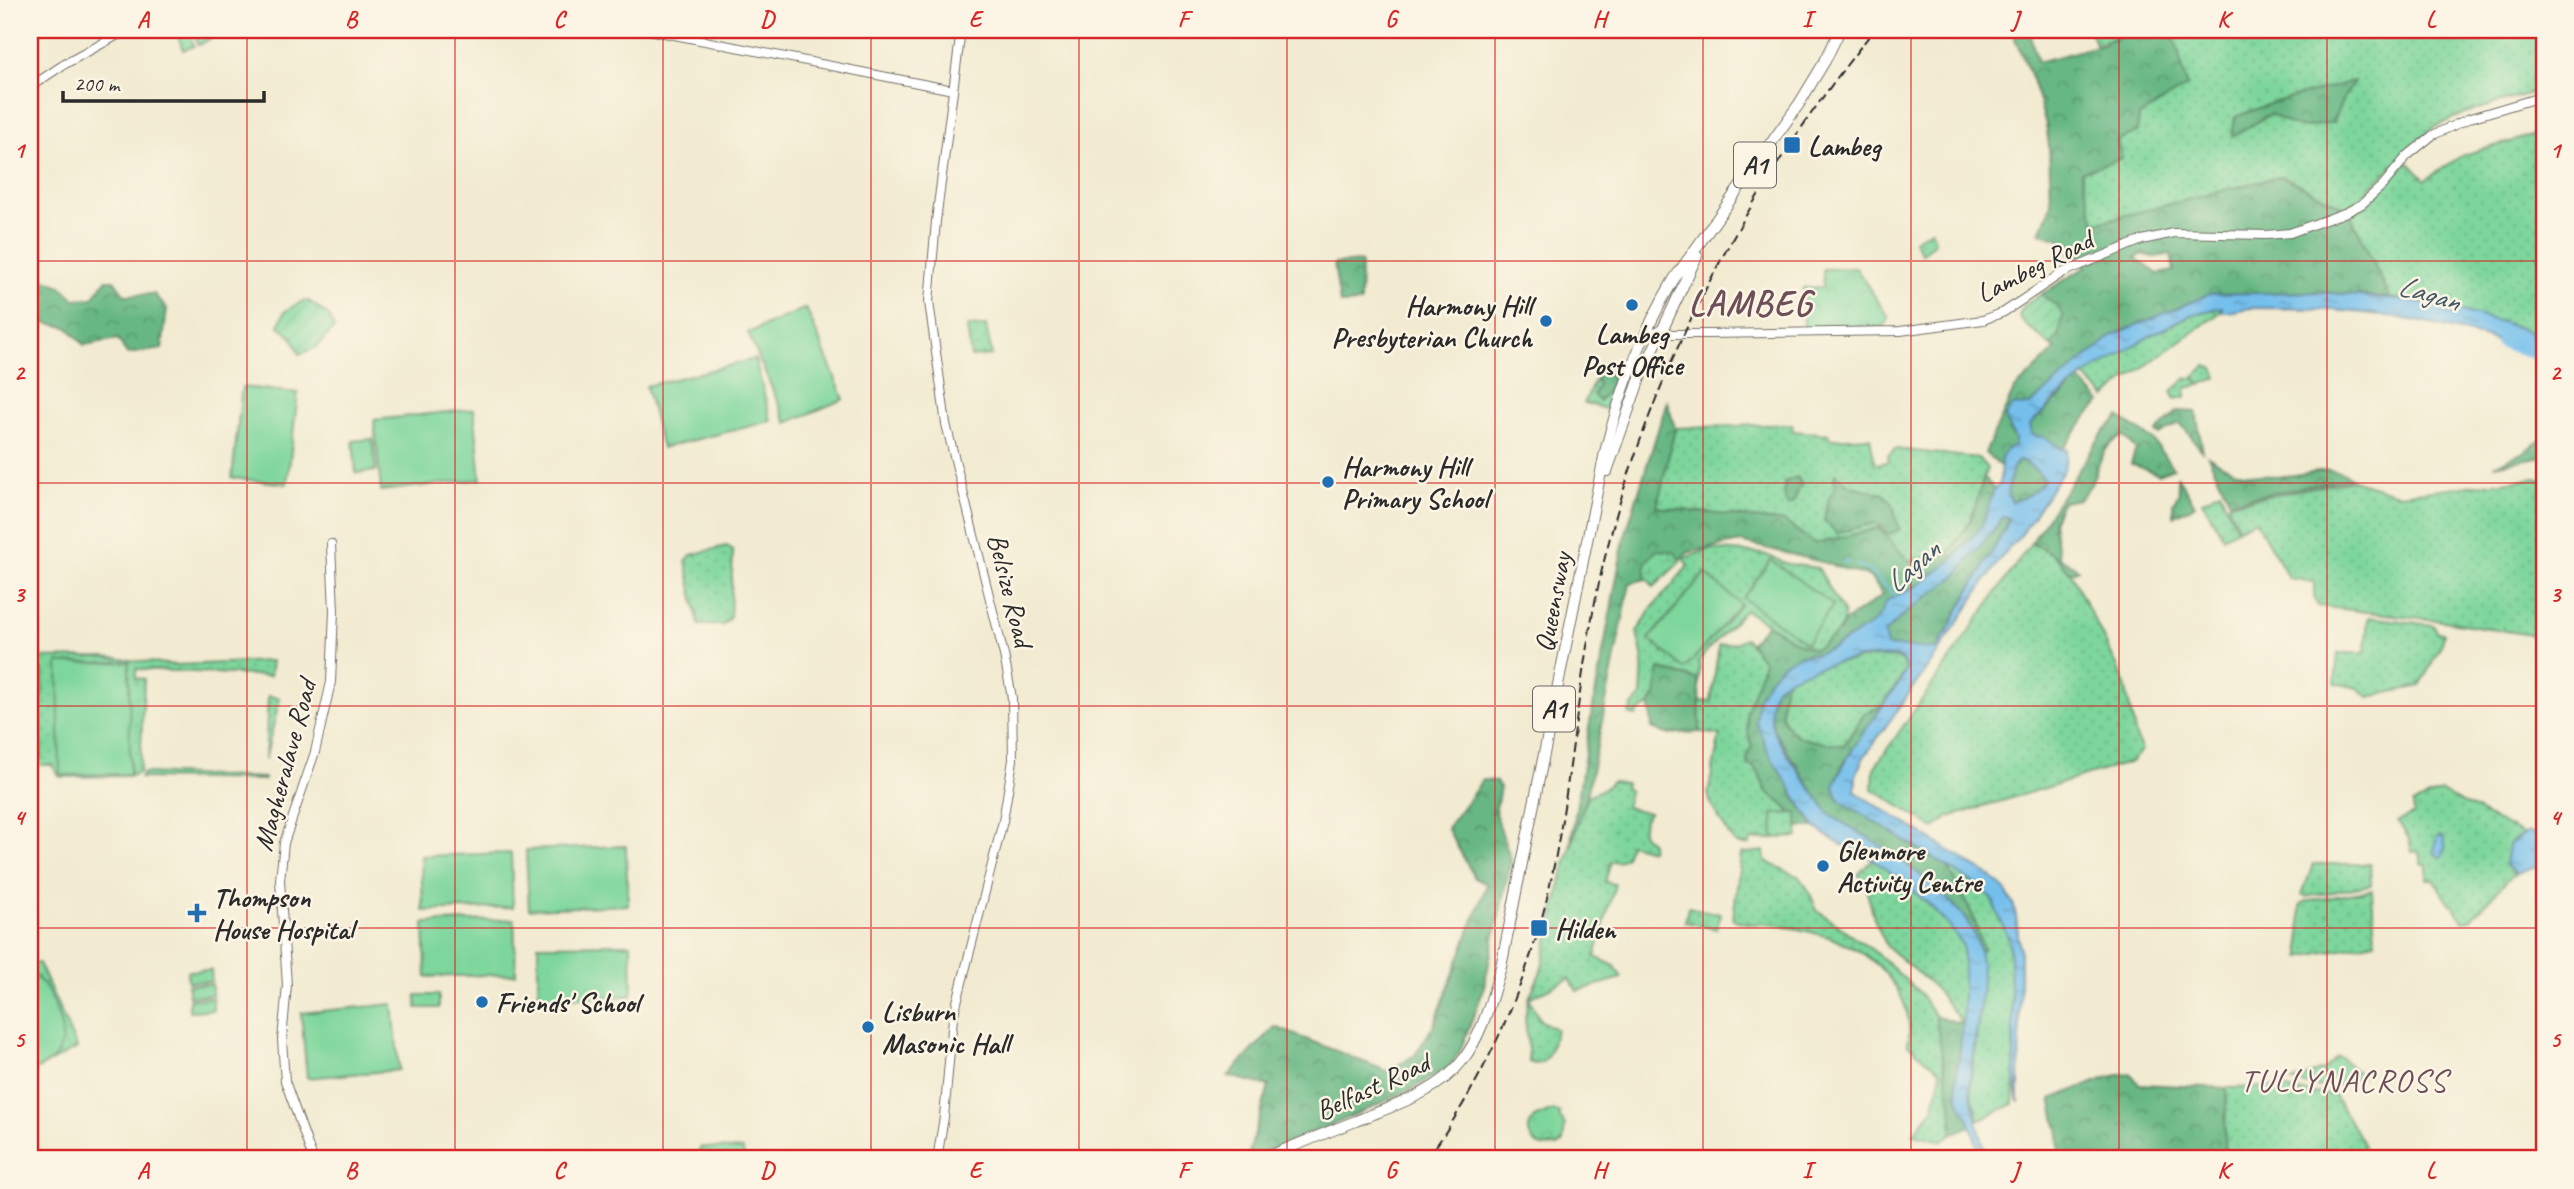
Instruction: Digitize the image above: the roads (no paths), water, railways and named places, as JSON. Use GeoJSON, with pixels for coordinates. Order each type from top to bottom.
{"type":"FeatureCollection","features":[{"type":"Feature","properties":{"kind":"highway","name":"Queensway"},"geometry":{"type":"LineString","coordinates":[[1513,907],[1607,445],[1619,401],[1653,317],[1674,279],[1812,84],[1840,30]]}},
{"type":"Feature","properties":{"kind":"highway","name":"Queensway"},"geometry":{"type":"LineString","coordinates":[[1594,511],[1622,426],[1660,331],[1704,240]]}},
{"type":"Feature","properties":{"kind":"highway","name":"Belfast Road"},"geometry":{"type":"LineString","coordinates":[[1262,1159],[1403,1101],[1453,1071],[1472,1045],[1489,1008],[1501,967],[1513,907]]}},
{"type":"Feature","properties":{"kind":"street"},"geometry":{"type":"LineString","coordinates":[[30,88],[63,65],[127,30]]}},
{"type":"Feature","properties":{"kind":"street"},"geometry":{"type":"LineString","coordinates":[[649,30],[953,90]]}},
{"type":"Feature","properties":{"kind":"street","name":"Belsize Road"},"geometry":{"type":"LineString","coordinates":[[937,1159],[944,1117],[953,1018],[1003,821],[1010,786],[1014,738],[1008,673],[946,424],[930,310],[932,266],[961,30]]}},
{"type":"Feature","properties":{"kind":"street","name":"Lambeg Road"},"geometry":{"type":"LineString","coordinates":[[1660,331],[1708,334],[1887,332],[1983,320],[2004,313],[2063,273],[2142,240],[2174,233],[2291,233],[2347,212],[2362,204],[2383,185],[2407,156],[2433,135],[2470,118],[2544,96]]}},
{"type":"Feature","properties":{"kind":"street"},"geometry":{"type":"LineString","coordinates":[[1644,337],[1660,331],[1653,317]]}},
{"type":"Feature","properties":{"kind":"street","name":"Magheralave Road"},"geometry":{"type":"LineString","coordinates":[[313,1159],[285,1081],[282,1040],[287,985],[280,880],[283,849],[319,737],[331,682],[334,623],[331,544]]}},
{"type":"Feature","properties":{"kind":"water"},"geometry":{"type":"Polygon","coordinates":[[[2322,292],[2436,304],[2544,336],[2544,355],[2396,317],[2298,308],[2253,308],[2221,312],[2222,307],[2190,315],[2084,376],[2030,425],[2032,435],[2044,437],[2067,450],[2064,469],[2022,534],[2002,556],[1862,760],[1856,775],[1855,791],[1987,874],[2003,887],[2013,903],[2020,951],[2019,1103],[2015,1079],[2009,939],[1991,898],[1982,888],[1839,800],[1834,787],[1858,741],[1906,670],[1904,663],[1898,658],[1887,656],[1854,659],[1798,674],[1776,688],[1770,708],[1773,729],[1791,760],[1827,810],[1838,820],[1900,859],[1930,883],[1957,908],[1974,934],[1982,970],[1982,989],[1970,1090],[1987,1159],[1982,1159],[1969,1120],[1959,1102],[1956,1082],[1963,1024],[1963,946],[1929,904],[1873,859],[1836,842],[1815,827],[1769,754],[1756,722],[1758,698],[1768,680],[1782,664],[1800,655],[1816,654],[1834,647],[1871,625],[1881,614],[1887,600],[1919,585],[1951,561],[1982,526],[1994,489],[2000,484],[2001,458],[2007,449],[2015,446],[2015,439],[2005,417],[2012,406],[2030,405],[2113,335],[2210,294],[2322,292]],[[2018,461],[2013,467],[2007,493],[2012,502],[2030,494],[2044,480],[2025,461],[2018,461]],[[2004,516],[1956,576],[1909,610],[1884,633],[1887,646],[1937,649],[2005,529],[2009,518],[2004,516]]]}},
{"type":"Feature","properties":{"kind":"water"},"geometry":{"type":"Polygon","coordinates":[[[2527,832],[2544,836],[2544,864],[2516,874],[2505,865],[2508,845],[2527,832]]]}},
{"type":"Feature","properties":{"kind":"water"},"geometry":{"type":"Polygon","coordinates":[[[2443,837],[2446,847],[2443,856],[2439,857],[2434,853],[2436,838],[2443,837]]]}},
{"type":"Feature","properties":{"kind":"waterway","name":"Lagan"},"geometry":{"type":"LineString","coordinates":[[2501,342],[2544,356]]}},
{"type":"Feature","properties":{"kind":"waterway"},"geometry":{"type":"LineString","coordinates":[[1842,561],[1849,562]]}},
{"type":"Feature","properties":{"kind":"waterway"},"geometry":{"type":"LineString","coordinates":[[1857,565],[1869,571],[1897,597]]}},
{"type":"Feature","properties":{"kind":"railway"},"geometry":{"type":"LineString","coordinates":[[1427,1159],[1450,1125],[1490,1054],[1508,1016],[1536,939],[1555,860],[1583,672],[1604,561],[1624,489],[1649,418],[1677,348],[1746,215],[1786,151],[1874,30]]}},
{"type":"Feature","properties":{"kind":"place","name":"Lambeg"},"geometry":{"type":"Point","coordinates":[1792,145]}},
{"type":"Feature","properties":{"kind":"place","name":"Lambeg Post Office"},"geometry":{"type":"Point","coordinates":[1632,305]}},
{"type":"Feature","properties":{"kind":"place","name":"Harmony Hill Presbyterian Church"},"geometry":{"type":"Point","coordinates":[1546,321]}},
{"type":"Feature","properties":{"kind":"place","name":"Harmony Hill Primary School"},"geometry":{"type":"Point","coordinates":[1328,482]}},
{"type":"Feature","properties":{"kind":"place","name":"Glenmore Activity Centre"},"geometry":{"type":"Point","coordinates":[1823,866]}},
{"type":"Feature","properties":{"kind":"place","name":"Thompson House Hospital"},"geometry":{"type":"Point","coordinates":[197,913]}},
{"type":"Feature","properties":{"kind":"place","name":"Hilden"},"geometry":{"type":"Point","coordinates":[1539,928]}},
{"type":"Feature","properties":{"kind":"place","name":"Friends' School"},"geometry":{"type":"Point","coordinates":[482,1002]}},
{"type":"Feature","properties":{"kind":"place","name":"Lisburn Masonic Hall"},"geometry":{"type":"Point","coordinates":[868,1027]}},
{"type":"Feature","properties":{"kind":"district","name":"LAMBEG"},"geometry":{"type":"Point","coordinates":[1751,303]}},
{"type":"Feature","properties":{"kind":"district","name":"TULLYNACROSS"},"geometry":{"type":"Point","coordinates":[2344,1080]}}]}
